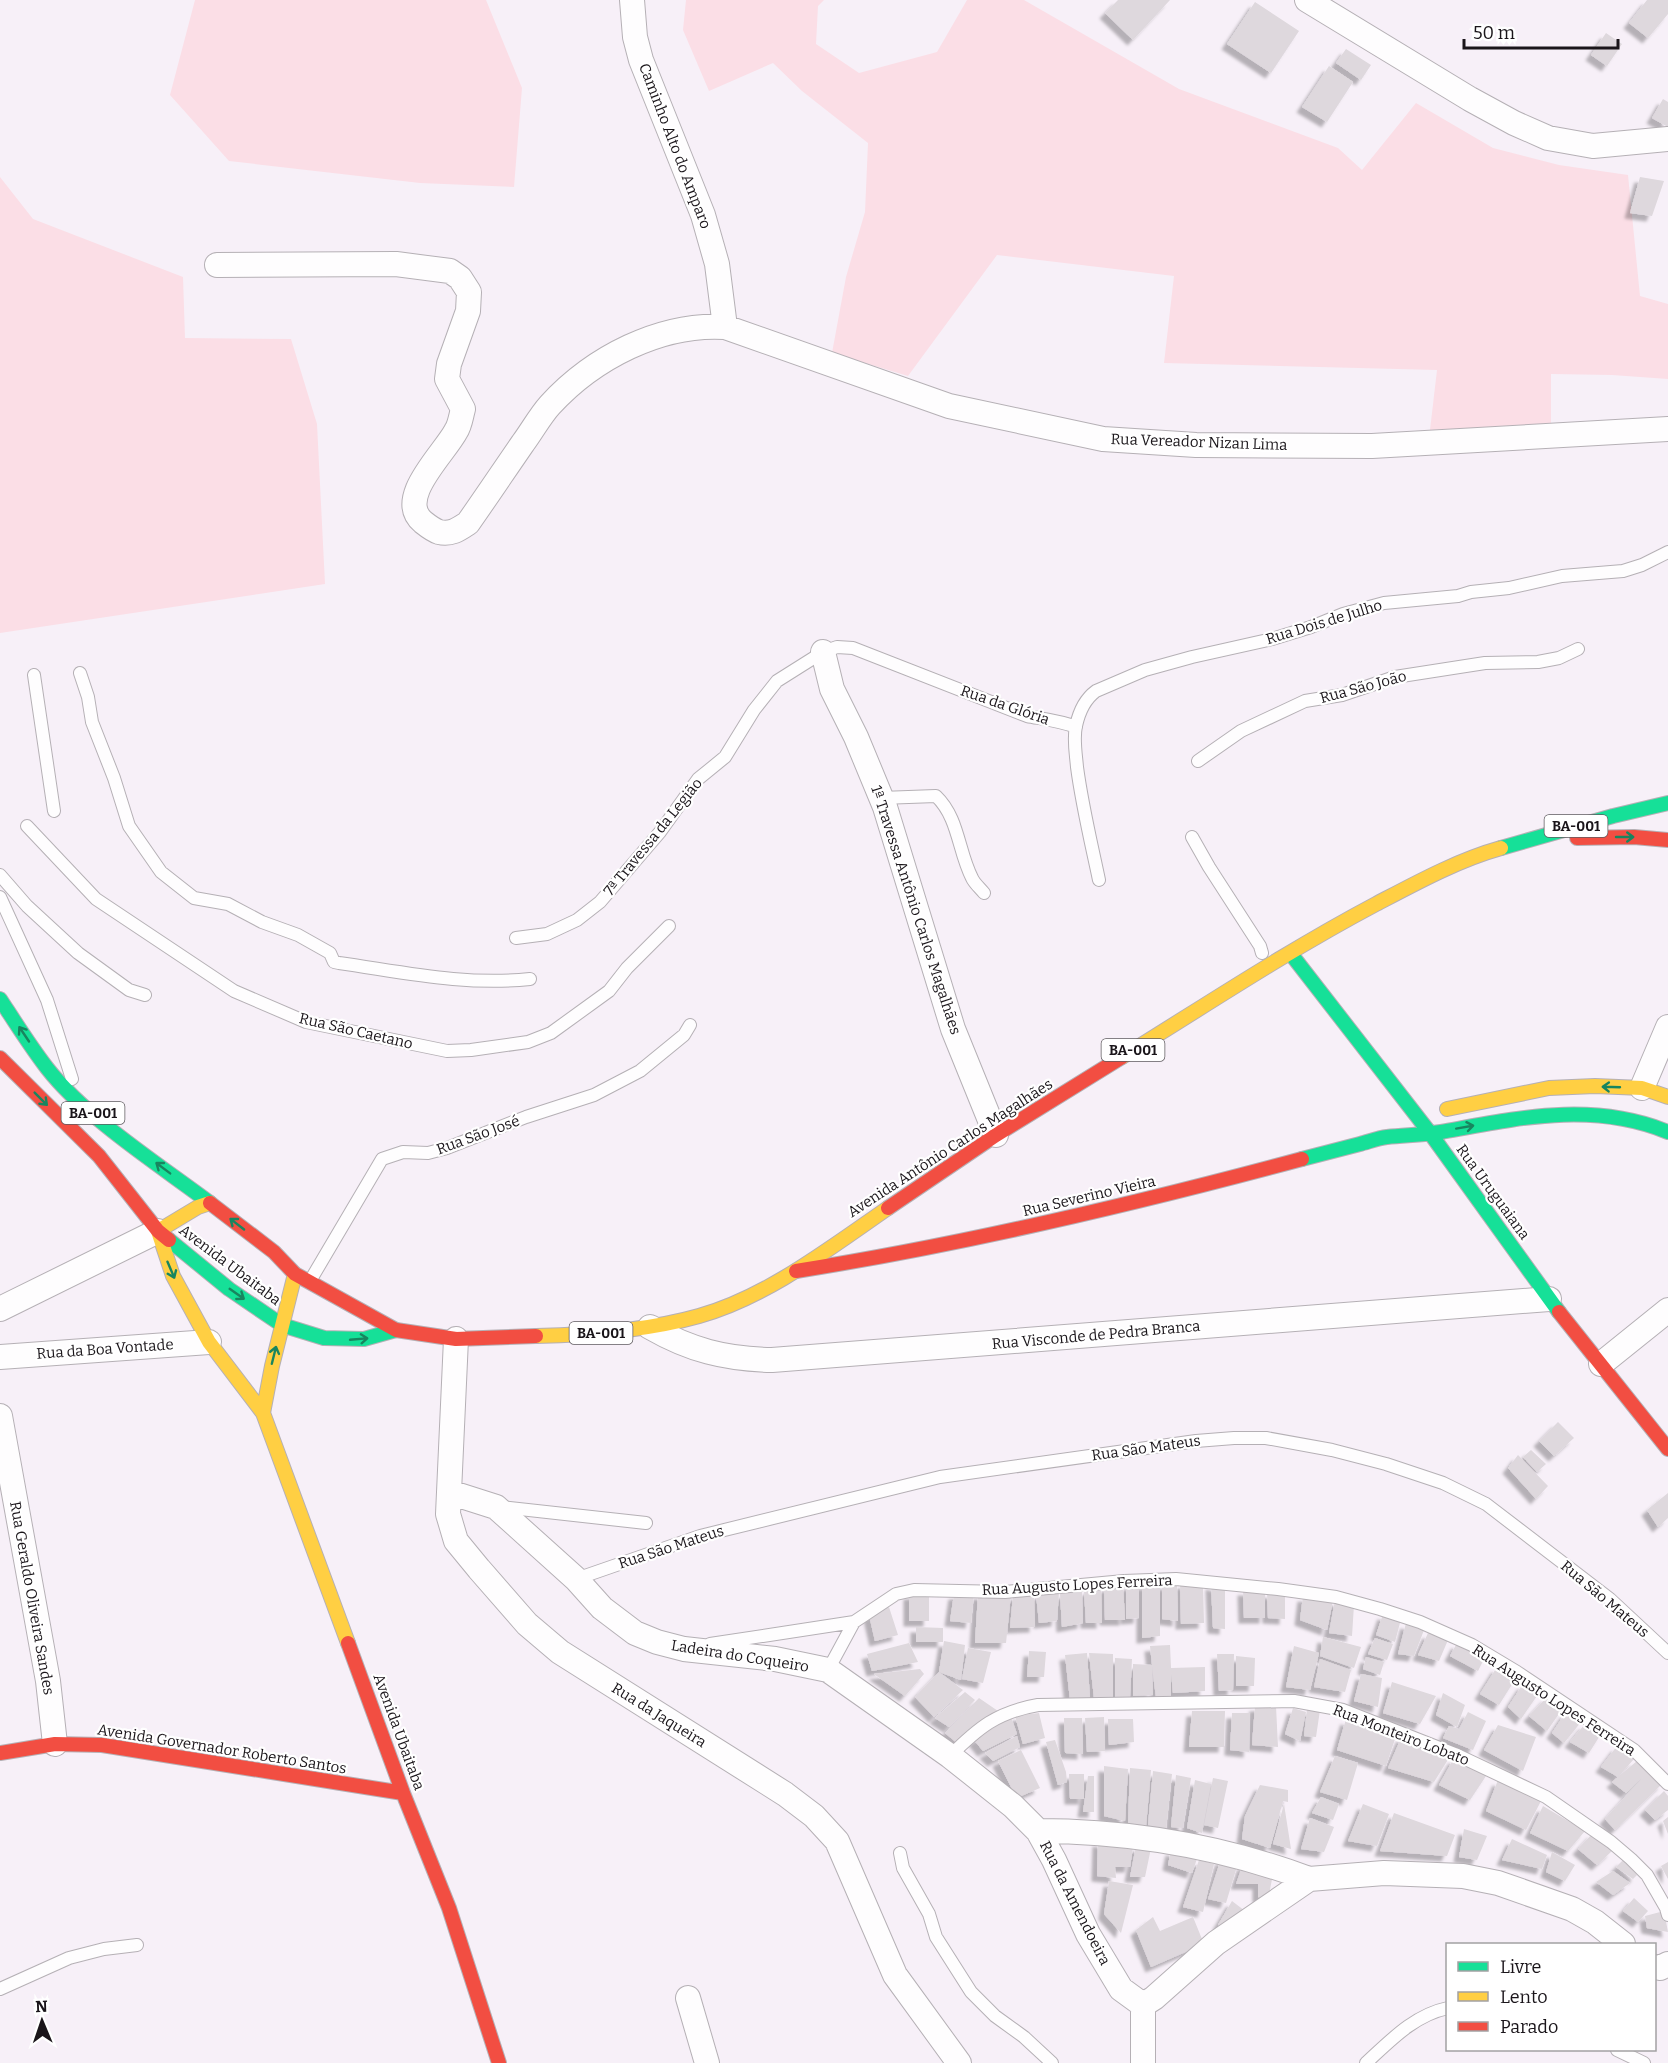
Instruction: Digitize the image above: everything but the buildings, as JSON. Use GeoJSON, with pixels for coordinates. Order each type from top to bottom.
{"type":"FeatureCollection","features":[{"type":"Feature","properties":{"kind":"main road","name":"Avenida Antônio Carlos Magalhães"},"geometry":{"type":"LineString","coordinates":[[295,1274],[396,1330],[456,1339],[581,1335],[650,1327],[700,1316],[754,1293],[796,1271],[996,1135],[1327,930],[1404,889],[1484,852],[1668,802]]}},
{"type":"Feature","properties":{"kind":"main road","name":"Avenida Antônio Carlos Magalhães"},"geometry":{"type":"LineString","coordinates":[[1484,852],[1580,837],[1634,837],[1668,840]]}},
{"type":"Feature","properties":{"kind":"main road","name":"Rua Uruguaiana"},"geometry":{"type":"LineString","coordinates":[[1291,954],[1428,1115],[1430,1133],[1549,1299],[1668,1449]]}},
{"type":"Feature","properties":{"kind":"main road","name":"BA-001"},"geometry":{"type":"LineString","coordinates":[[0,999],[46,1068],[72,1095],[111,1128],[274,1252],[295,1274]]}},
{"type":"Feature","properties":{"kind":"main road","name":"Avenida Ubaitaba"},"geometry":{"type":"LineString","coordinates":[[0,1058],[99,1156],[158,1231],[229,1289],[282,1325]]}},
{"type":"Feature","properties":{"kind":"main road","name":"Rua Severino Vieira"},"geometry":{"type":"LineString","coordinates":[[1386,1137],[1396,1126],[1457,1106],[1549,1088],[1595,1086],[1642,1088],[1668,1097]]}},
{"type":"Feature","properties":{"kind":"main road","name":"Rua Severino Vieira"},"geometry":{"type":"LineString","coordinates":[[796,1271],[919,1252],[1137,1203],[1386,1137],[1402,1137],[1551,1115],[1598,1114],[1634,1120],[1666,1131]]}},
{"type":"Feature","properties":{"kind":"main road","name":"Avenida Ubaitaba"},"geometry":{"type":"LineString","coordinates":[[158,1231],[198,1207],[210,1203]]}},
{"type":"Feature","properties":{"kind":"main road","name":"Avenida Ubaitaba"},"geometry":{"type":"LineString","coordinates":[[158,1231],[173,1276],[210,1342],[263,1413],[320,1562],[403,1793],[449,1908],[499,2063]]}},
{"type":"Feature","properties":{"kind":"main road","name":"Avenida Ubaitaba"},"geometry":{"type":"LineString","coordinates":[[263,1413],[295,1274]]}},
{"type":"Feature","properties":{"kind":"main road","name":"Avenida Antônio Carlos Magalhães"},"geometry":{"type":"LineString","coordinates":[[282,1325],[324,1338],[344,1340],[364,1339],[396,1330]]}},
{"type":"Feature","properties":{"kind":"main road","name":"Avenida Governador Roberto Santos"},"geometry":{"type":"LineString","coordinates":[[0,1753],[56,1744],[102,1745],[403,1793]]}},
{"type":"Feature","properties":{"kind":"street","name":"Caminho Alto do Amparo"},"geometry":{"type":"LineString","coordinates":[[632,0],[635,37],[641,60],[703,215],[717,264],[726,327]]}},
{"type":"Feature","properties":{"kind":"street"},"geometry":{"type":"LineString","coordinates":[[1306,0],[1335,8],[1470,99],[1548,138],[1593,146],[1668,139]]}},
{"type":"Feature","properties":{"kind":"street","name":"Rua Vereador Nizan Lima"},"geometry":{"type":"LineString","coordinates":[[217,265],[396,264],[450,271],[460,278],[469,292],[468,311],[448,364],[447,379],[463,409],[457,430],[423,477],[413,502],[419,518],[439,532],[456,531],[468,522],[549,406],[579,378],[611,356],[666,334],[706,326],[726,327],[949,406],[1103,439],[1196,445],[1372,446],[1668,429]]}},
{"type":"Feature","properties":{"kind":"street","name":"1ª Travessa Antônio Carlos Magalhães"},"geometry":{"type":"LineString","coordinates":[[823,652],[832,689],[856,737],[881,798],[953,1029],[996,1135]]}},
{"type":"Feature","properties":{"kind":"street"},"geometry":{"type":"LineString","coordinates":[[1642,1088],[1668,1027]]}},
{"type":"Feature","properties":{"kind":"street"},"geometry":{"type":"LineString","coordinates":[[0,1309],[158,1231]]}},
{"type":"Feature","properties":{"kind":"street","name":"Rua Visconde de Pedra Branca"},"geometry":{"type":"LineString","coordinates":[[650,1327],[674,1341],[705,1352],[744,1359],[772,1360],[1549,1299]]}},
{"type":"Feature","properties":{"kind":"street"},"geometry":{"type":"LineString","coordinates":[[1601,1364],[1668,1310]]}},
{"type":"Feature","properties":{"kind":"street","name":"Rua da Jaqueira"},"geometry":{"type":"LineString","coordinates":[[456,1339],[448,1514],[456,1541],[527,1624],[560,1652],[785,1794],[814,1816],[837,1841],[896,1975],[959,2063]]}},
{"type":"Feature","properties":{"kind":"street","name":"Rua da Boa Vontade"},"geometry":{"type":"LineString","coordinates":[[0,1357],[210,1342]]}},
{"type":"Feature","properties":{"kind":"street","name":"Rua Geraldo Oliveira Sandes"},"geometry":{"type":"LineString","coordinates":[[0,1416],[48,1681],[56,1744]]}},
{"type":"Feature","properties":{"kind":"street","name":"Ladeira do Coqueiro"},"geometry":{"type":"LineString","coordinates":[[449,1492],[496,1507],[576,1579],[602,1608],[635,1633],[684,1649],[775,1659],[828,1670],[950,1756]]}},
{"type":"Feature","properties":{"kind":"street","name":"Rua da Amendoeira"},"geometry":{"type":"LineString","coordinates":[[950,1756],[1013,1806],[1038,1831],[1088,1934],[1121,1989],[1143,2005]]}},
{"type":"Feature","properties":{"kind":"street","name":"Rua da Amendoeira"},"geometry":{"type":"LineString","coordinates":[[1038,1831],[1084,1831],[1149,1838],[1263,1862],[1309,1879],[1384,1873],[1426,1873],[1474,1878],[1498,1883],[1572,1909],[1595,1922],[1622,1943]]}},
{"type":"Feature","properties":{"kind":"street"},"geometry":{"type":"LineString","coordinates":[[1143,2063],[1143,2005],[1216,1944],[1309,1879]]}},
{"type":"Feature","properties":{"kind":"street"},"geometry":{"type":"LineString","coordinates":[[688,1998],[707,2063]]}},
{"type":"Feature","properties":{"kind":"lane","name":"Rua Dois de Julho"},"geometry":{"type":"LineString","coordinates":[[1076,727],[1081,708],[1096,690],[1145,670],[1272,639],[1343,614],[1384,603],[1458,596],[1562,576],[1623,571],[1642,565],[1668,552]]}},
{"type":"Feature","properties":{"kind":"lane","name":"Rua da Glória"},"geometry":{"type":"LineString","coordinates":[[823,652],[837,647],[854,648],[1027,716],[1064,722],[1076,727]]}},
{"type":"Feature","properties":{"kind":"lane","name":"Rua São João"},"geometry":{"type":"LineString","coordinates":[[1198,761],[1241,731],[1305,701],[1342,695],[1367,684],[1395,677],[1485,663],[1538,662],[1559,658],[1578,649]]}},
{"type":"Feature","properties":{"kind":"lane","name":"7ª Travessa da Legião"},"geometry":{"type":"LineString","coordinates":[[516,938],[547,934],[577,920],[600,902],[654,840],[698,779],[726,757],[754,710],[777,681],[823,652]]}},
{"type":"Feature","properties":{"kind":"lane"},"geometry":{"type":"LineString","coordinates":[[80,673],[88,697],[92,723],[114,778],[129,826],[161,872],[194,898],[228,904],[262,922],[298,935],[330,953],[330,958],[334,962],[447,980],[506,982],[530,979]]}},
{"type":"Feature","properties":{"kind":"lane"},"geometry":{"type":"LineString","coordinates":[[34,675],[54,811]]}},
{"type":"Feature","properties":{"kind":"lane"},"geometry":{"type":"LineString","coordinates":[[1076,727],[1075,745],[1080,788],[1099,880]]}},
{"type":"Feature","properties":{"kind":"lane"},"geometry":{"type":"LineString","coordinates":[[881,798],[936,795],[944,803],[954,823],[972,880],[984,893]]}},
{"type":"Feature","properties":{"kind":"lane","name":"Rua São Caetano"},"geometry":{"type":"LineString","coordinates":[[27,826],[96,899],[234,991],[306,1022],[447,1051],[528,1042],[551,1033],[609,991],[627,968],[669,926]]}},
{"type":"Feature","properties":{"kind":"lane"},"geometry":{"type":"LineString","coordinates":[[1192,837],[1260,946],[1262,953]]}},
{"type":"Feature","properties":{"kind":"lane"},"geometry":{"type":"LineString","coordinates":[[0,874],[27,906],[78,953],[129,990],[145,995]]}},
{"type":"Feature","properties":{"kind":"lane"},"geometry":{"type":"LineString","coordinates":[[0,897],[47,1000],[71,1075],[72,1095]]}},
{"type":"Feature","properties":{"kind":"lane","name":"Rua São José"},"geometry":{"type":"LineString","coordinates":[[310,1282],[382,1159],[403,1152],[428,1153],[447,1148],[526,1117],[594,1095],[640,1071],[684,1035],[690,1025]]}},
{"type":"Feature","properties":{"kind":"lane","name":"Rua São Mateus"},"geometry":{"type":"LineString","coordinates":[[576,1579],[700,1536],[940,1477],[1196,1441],[1266,1438],[1332,1450],[1386,1464],[1443,1483],[1486,1504],[1610,1599],[1668,1653]]}},
{"type":"Feature","properties":{"kind":"lane"},"geometry":{"type":"LineString","coordinates":[[496,1507],[646,1523]]}},
{"type":"Feature","properties":{"kind":"lane","name":"Rua Augusto Lopes Ferreira"},"geometry":{"type":"LineString","coordinates":[[828,1670],[854,1622],[897,1594],[914,1590],[1005,1592],[1124,1581],[1176,1579],[1222,1582],[1336,1597],[1419,1622],[1472,1645],[1517,1672],[1634,1750],[1668,1784]]}},
{"type":"Feature","properties":{"kind":"lane"},"geometry":{"type":"LineString","coordinates":[[684,1649],[854,1622]]}},
{"type":"Feature","properties":{"kind":"lane","name":"Rua Monteiro Lobato"},"geometry":{"type":"LineString","coordinates":[[950,1756],[987,1723],[1015,1709],[1038,1705],[1294,1701],[1343,1710],[1455,1754],[1546,1797],[1611,1842],[1631,1859],[1647,1875],[1668,1915]]}},
{"type":"Feature","properties":{"kind":"lane"},"geometry":{"type":"LineString","coordinates":[[900,1853],[903,1868],[929,1914],[936,1937],[971,1992],[995,2016],[1024,2037],[1052,2063]]}},
{"type":"Feature","properties":{"kind":"lane"},"geometry":{"type":"LineString","coordinates":[[0,1989],[69,1958],[137,1944]]}},
{"type":"Feature","properties":{"kind":"lane"},"geometry":{"type":"LineString","coordinates":[[1366,2063],[1401,2030],[1434,2011],[1446,2008]]}},
{"type":"Feature","properties":{"kind":"lane"},"geometry":{"type":"LineString","coordinates":[[1621,2051],[1644,2063]]}},
{"type":"Feature","properties":{"kind":"shaded area"},"geometry":{"type":"Polygon","coordinates":[[[195,0],[486,0],[522,88],[514,187],[420,183],[229,161],[170,95],[195,0]]]}},
{"type":"Feature","properties":{"kind":"shaded area"},"geometry":{"type":"Polygon","coordinates":[[[686,0],[824,0],[818,6],[816,44],[859,73],[937,52],[967,0],[1024,0],[1179,89],[1338,148],[1362,170],[1416,103],[1493,148],[1559,165],[1628,175],[1640,296],[1668,304],[1668,379],[1551,374],[1551,426],[1430,430],[1437,370],[1164,363],[1174,276],[997,255],[908,376],[832,353],[846,277],[865,212],[868,143],[802,91],[773,63],[709,91],[683,30],[686,0]]]}},
{"type":"Feature","properties":{"kind":"shaded area"},"geometry":{"type":"Polygon","coordinates":[[[0,177],[33,219],[183,277],[185,338],[291,339],[317,424],[325,584],[0,633],[0,177]]]}},
{"type":"Feature","properties":{"kind":"traffic: fast"},"geometry":{"type":"LineString","coordinates":[[1501,848],[1668,803]]}},
{"type":"Feature","properties":{"kind":"traffic: fast"},"geometry":{"type":"LineString","coordinates":[[1291,954],[1430,1133],[1559,1312]]}},
{"type":"Feature","properties":{"kind":"traffic: fast"},"geometry":{"type":"LineString","coordinates":[[0,999],[29,1043],[63,1087],[124,1140],[210,1203]]}},
{"type":"Feature","properties":{"kind":"traffic: fast"},"geometry":{"type":"LineString","coordinates":[[1302,1159],[1384,1138],[1555,1115],[1611,1117],[1668,1132]]}},
{"type":"Feature","properties":{"kind":"traffic: fast"},"geometry":{"type":"LineString","coordinates":[[169,1240],[229,1289],[282,1325],[324,1338],[364,1339],[396,1330]]}},
{"type":"Feature","properties":{"kind":"traffic: slow"},"geometry":{"type":"LineString","coordinates":[[1122,1057],[1311,940],[1406,888],[1469,859],[1501,848]]}},
{"type":"Feature","properties":{"kind":"traffic: slow"},"geometry":{"type":"LineString","coordinates":[[1447,1109],[1549,1088],[1595,1086],[1642,1088],[1668,1097]]}},
{"type":"Feature","properties":{"kind":"traffic: slow"},"geometry":{"type":"LineString","coordinates":[[210,1203],[198,1207],[158,1231],[173,1276],[209,1342],[263,1413],[348,1643]]}},
{"type":"Feature","properties":{"kind":"traffic: slow"},"geometry":{"type":"LineString","coordinates":[[536,1336],[638,1329],[679,1321],[724,1308],[797,1270],[888,1208]]}},
{"type":"Feature","properties":{"kind":"traffic: slow"},"geometry":{"type":"LineString","coordinates":[[263,1413],[295,1274]]}},
{"type":"Feature","properties":{"kind":"traffic: jam"},"geometry":{"type":"LineString","coordinates":[[1577,838],[1634,837],[1668,840]]}},
{"type":"Feature","properties":{"kind":"traffic: jam"},"geometry":{"type":"LineString","coordinates":[[888,1208],[996,1135],[1122,1057]]}},
{"type":"Feature","properties":{"kind":"traffic: jam"},"geometry":{"type":"LineString","coordinates":[[0,1058],[99,1156],[158,1231],[169,1240]]}},
{"type":"Feature","properties":{"kind":"traffic: jam"},"geometry":{"type":"LineString","coordinates":[[796,1271],[987,1236],[1177,1192],[1302,1159]]}},
{"type":"Feature","properties":{"kind":"traffic: jam"},"geometry":{"type":"LineString","coordinates":[[210,1203],[274,1252],[295,1274],[396,1330],[456,1339],[536,1336]]}},
{"type":"Feature","properties":{"kind":"traffic: jam"},"geometry":{"type":"LineString","coordinates":[[1559,1312],[1668,1449]]}},
{"type":"Feature","properties":{"kind":"traffic: jam"},"geometry":{"type":"LineString","coordinates":[[348,1643],[403,1793],[449,1908],[499,2063]]}},
{"type":"Feature","properties":{"kind":"traffic: jam"},"geometry":{"type":"LineString","coordinates":[[0,1753],[55,1744],[102,1745],[403,1793]]}}]}
